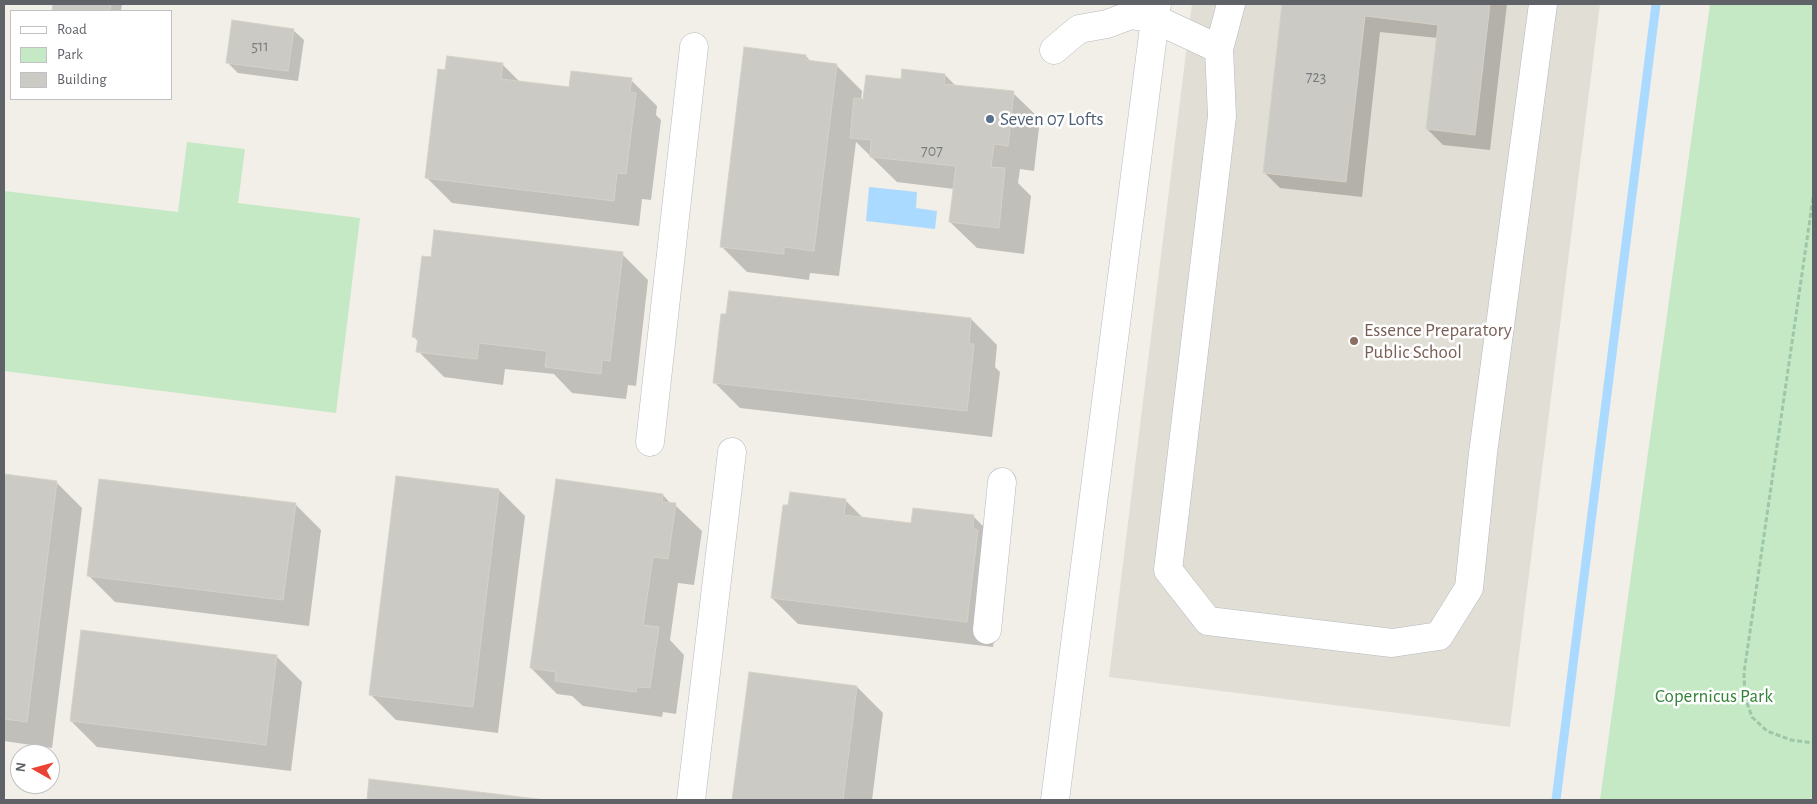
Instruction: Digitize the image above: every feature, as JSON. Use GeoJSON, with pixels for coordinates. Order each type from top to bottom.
{"type":"FeatureCollection","features":[{"type":"Feature","properties":{"kind":"street"},"geometry":{"type":"LineString","coordinates":[[1231,4],[1219,49],[1222,116],[1168,570],[1208,621],[1392,643],[1439,636],[1469,588],[1483,453],[1543,4]]}},
{"type":"Feature","properties":{"kind":"street"},"geometry":{"type":"LineString","coordinates":[[1054,50],[1079,29],[1106,24],[1131,15],[1156,11],[1219,49]]}},
{"type":"Feature","properties":{"kind":"street"},"geometry":{"type":"LineString","coordinates":[[1055,800],[1156,11]]}},
{"type":"Feature","properties":{"kind":"street"},"geometry":{"type":"LineString","coordinates":[[650,442],[694,47]]}},
{"type":"Feature","properties":{"kind":"street"},"geometry":{"type":"LineString","coordinates":[[691,800],[732,452]]}},
{"type":"Feature","properties":{"kind":"street"},"geometry":{"type":"LineString","coordinates":[[987,630],[1002,482]]}},
{"type":"Feature","properties":{"kind":"path"},"geometry":{"type":"LineString","coordinates":[[1813,198],[1744,673],[1745,697],[1752,717],[1767,731],[1791,740],[1813,743]]}},
{"type":"Feature","properties":{"kind":"shaded area","name":"Essence Preparatory Public School"},"geometry":{"type":"Polygon","coordinates":[[[1192,4],[1600,4],[1510,727],[1109,677],[1192,4]]]}},
{"type":"Feature","properties":{"kind":"green space","name":"Copernicus Park"},"geometry":{"type":"Polygon","coordinates":[[[1710,4],[1813,4],[1813,800],[1600,800],[1710,4]]]}},
{"type":"Feature","properties":{"kind":"green space"},"geometry":{"type":"Polygon","coordinates":[[[187,142],[245,149],[238,203],[360,218],[336,413],[4,371],[4,191],[178,212],[187,142]]]}},
{"type":"Feature","properties":{"kind":"water"},"geometry":{"type":"Polygon","coordinates":[[[869,187],[917,192],[916,208],[937,211],[935,229],[866,221],[869,187]]]}},
{"type":"Feature","properties":{"kind":"building"},"geometry":{"type":"Polygon","coordinates":[[[53,4],[111,4],[110,10],[52,10],[53,4]]]}},
{"type":"Feature","properties":{"kind":"building"},"geometry":{"type":"Polygon","coordinates":[[[1282,4],[1490,4],[1475,135],[1426,129],[1438,25],[1365,16],[1346,182],[1263,173],[1282,4]]]}},
{"type":"Feature","properties":{"kind":"building"},"geometry":{"type":"Polygon","coordinates":[[[232,20],[294,29],[288,71],[226,63],[232,20]]]}},
{"type":"Feature","properties":{"kind":"building"},"geometry":{"type":"Polygon","coordinates":[[[744,47],[806,55],[806,60],[837,64],[814,251],[784,247],[784,254],[720,247],[744,47]]]}},
{"type":"Feature","properties":{"kind":"building"},"geometry":{"type":"Polygon","coordinates":[[[447,56],[503,63],[501,79],[569,87],[571,71],[632,78],[630,92],[636,93],[626,174],[617,173],[614,201],[425,178],[438,69],[445,70],[447,56]]]}},
{"type":"Feature","properties":{"kind":"building"},"geometry":{"type":"Polygon","coordinates":[[[902,69],[945,74],[944,84],[1014,91],[1008,146],[994,144],[991,167],[1005,168],[999,228],[949,222],[956,166],[870,157],[871,140],[850,138],[854,98],[863,99],[866,75],[901,79],[902,69]]]}},
{"type":"Feature","properties":{"kind":"building"},"geometry":{"type":"Polygon","coordinates":[[[434,230],[623,252],[610,361],[602,360],[601,374],[545,367],[547,351],[479,343],[477,359],[416,352],[418,338],[412,337],[422,256],[431,257],[434,230]]]}},
{"type":"Feature","properties":{"kind":"building"},"geometry":{"type":"Polygon","coordinates":[[[729,291],[971,318],[969,344],[974,344],[967,411],[713,383],[721,314],[726,314],[729,291]]]}},
{"type":"Feature","properties":{"kind":"building"},"geometry":{"type":"Polygon","coordinates":[[[4,474],[57,481],[27,722],[4,719],[4,474]]]}},
{"type":"Feature","properties":{"kind":"building"},"geometry":{"type":"Polygon","coordinates":[[[396,476],[499,489],[473,707],[369,695],[396,476]]]}},
{"type":"Feature","properties":{"kind":"building"},"geometry":{"type":"Polygon","coordinates":[[[99,479],[296,503],[283,600],[87,576],[99,479]]]}},
{"type":"Feature","properties":{"kind":"building"},"geometry":{"type":"Polygon","coordinates":[[[556,479],[663,494],[662,502],[676,503],[668,559],[653,557],[643,625],[659,627],[650,688],[637,687],[636,692],[555,681],[556,672],[530,668],[556,479]]]}},
{"type":"Feature","properties":{"kind":"building"},"geometry":{"type":"Polygon","coordinates":[[[790,492],[846,499],[844,515],[911,523],[913,508],[974,515],[973,529],[978,530],[967,622],[771,598],[783,505],[788,505],[790,492]]]}},
{"type":"Feature","properties":{"kind":"building"},"geometry":{"type":"Polygon","coordinates":[[[81,630],[277,655],[266,745],[70,721],[81,630]]]}},
{"type":"Feature","properties":{"kind":"building"},"geometry":{"type":"Polygon","coordinates":[[[749,672],[857,686],[843,800],[732,800],[749,672]]]}},
{"type":"Feature","properties":{"kind":"building"},"geometry":{"type":"Polygon","coordinates":[[[369,779],[546,800],[367,800],[369,779]]]}},
{"type":"Feature","properties":{"kind":"waterway"},"geometry":{"type":"LineString","coordinates":[[1556,800],[1656,4]]}},
{"type":"Feature","properties":{"kind":"place","name":"Seven 07 Lofts"},"geometry":{"type":"Point","coordinates":[990,119]}},
{"type":"Feature","properties":{"kind":"place","name":"Essence Preparatory Public School"},"geometry":{"type":"Point","coordinates":[1354,341]}}]}
